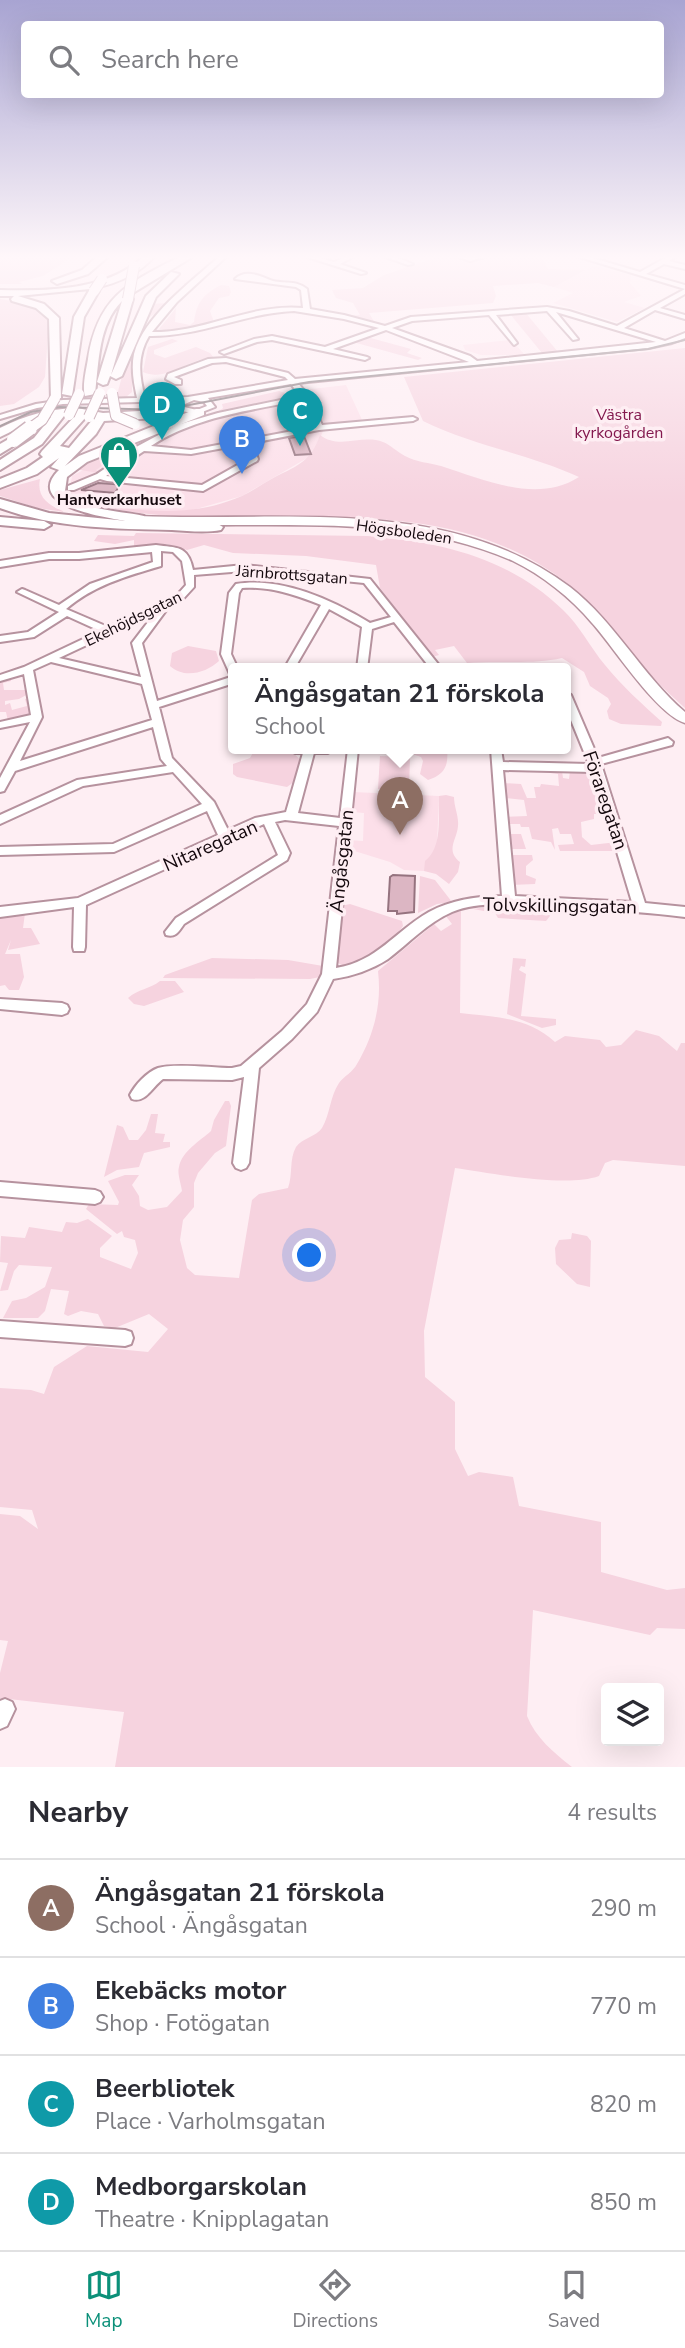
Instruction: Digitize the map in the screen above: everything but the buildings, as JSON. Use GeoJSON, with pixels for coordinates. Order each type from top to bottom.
{"type":"FeatureCollection","features":[{"type":"Feature","properties":{"kind":"highway"},"geometry":{"type":"LineString","coordinates":[[54,338],[55,398]]}},
{"type":"Feature","properties":{"kind":"highway"},"geometry":{"type":"LineString","coordinates":[[0,450],[41,420],[60,391],[69,338]]}},
{"type":"Feature","properties":{"kind":"highway"},"geometry":{"type":"LineString","coordinates":[[82,338],[90,394]]}},
{"type":"Feature","properties":{"kind":"highway"},"geometry":{"type":"LineString","coordinates":[[0,482],[32,471],[69,445],[88,424],[83,416],[90,394],[90,338]]}},
{"type":"Feature","properties":{"kind":"highway"},"geometry":{"type":"LineString","coordinates":[[98,338],[90,394],[83,416],[92,431],[55,468],[48,480],[48,491],[56,502],[78,512],[139,519]]}},
{"type":"Feature","properties":{"kind":"highway"},"geometry":{"type":"LineString","coordinates":[[0,482],[42,459],[71,437],[83,416],[113,338]]}},
{"type":"Feature","properties":{"kind":"highway"},"geometry":{"type":"LineString","coordinates":[[116,376],[120,338]]}},
{"type":"Feature","properties":{"kind":"highway"},"geometry":{"type":"LineString","coordinates":[[90,394],[116,376],[132,338]]}},
{"type":"Feature","properties":{"kind":"highway"},"geometry":{"type":"LineString","coordinates":[[90,394],[112,405],[117,416],[135,424],[159,423],[184,404]]}},
{"type":"Feature","properties":{"kind":"highway"},"geometry":{"type":"LineString","coordinates":[[0,466],[83,416],[184,404]]}},
{"type":"Feature","properties":{"kind":"highway"},"geometry":{"type":"LineString","coordinates":[[83,459],[205,409]]}},
{"type":"Feature","properties":{"kind":"highway"},"geometry":{"type":"LineString","coordinates":[[0,433],[27,419],[50,413],[77,412],[113,431],[108,442],[61,475],[58,485],[63,498],[83,509],[139,519]]}},
{"type":"Feature","properties":{"kind":"highway"},"geometry":{"type":"LineString","coordinates":[[0,503],[37,514],[81,520],[216,527]]}},
{"type":"Feature","properties":{"kind":"highway"},"geometry":{"type":"LineString","coordinates":[[0,523],[166,530],[216,527]]}},
{"type":"Feature","properties":{"kind":"main road","name":"Högsboleden"},"geometry":{"type":"LineString","coordinates":[[139,519],[385,526],[445,535],[484,546],[539,572],[572,595],[647,685],[685,719]]}},
{"type":"Feature","properties":{"kind":"main road","name":"Högsboleden"},"geometry":{"type":"LineString","coordinates":[[216,527],[377,530],[444,541],[489,555],[527,573],[570,605],[634,685],[685,730]]}},
{"type":"Feature","properties":{"kind":"street"},"geometry":{"type":"LineString","coordinates":[[145,338],[137,361],[145,401]]}},
{"type":"Feature","properties":{"kind":"street"},"geometry":{"type":"LineString","coordinates":[[224,352],[267,338]]}},
{"type":"Feature","properties":{"kind":"street"},"geometry":{"type":"LineString","coordinates":[[270,338],[365,358]]}},
{"type":"Feature","properties":{"kind":"street"},"geometry":{"type":"LineString","coordinates":[[327,349],[355,338]]}},
{"type":"Feature","properties":{"kind":"street"},"geometry":{"type":"LineString","coordinates":[[415,338],[459,353],[479,366],[676,343]]}},
{"type":"Feature","properties":{"kind":"street"},"geometry":{"type":"LineString","coordinates":[[511,338],[514,343]]}},
{"type":"Feature","properties":{"kind":"street"},"geometry":{"type":"LineString","coordinates":[[658,338],[676,343]]}},
{"type":"Feature","properties":{"kind":"street"},"geometry":{"type":"LineString","coordinates":[[184,404],[297,384],[676,343]]}},
{"type":"Feature","properties":{"kind":"street"},"geometry":{"type":"LineString","coordinates":[[178,382],[170,379],[171,376],[211,361],[226,360],[288,375],[305,397],[318,428]]}},
{"type":"Feature","properties":{"kind":"street"},"geometry":{"type":"LineString","coordinates":[[0,418],[44,404],[167,401],[205,409],[297,384]]}},
{"type":"Feature","properties":{"kind":"street"},"geometry":{"type":"LineString","coordinates":[[284,388],[293,399]]}},
{"type":"Feature","properties":{"kind":"street"},"geometry":{"type":"LineString","coordinates":[[71,488],[100,476],[164,434],[190,423],[305,397]]}},
{"type":"Feature","properties":{"kind":"street"},"geometry":{"type":"LineString","coordinates":[[184,404],[206,400],[205,409]]}},
{"type":"Feature","properties":{"kind":"street"},"geometry":{"type":"LineString","coordinates":[[141,448],[191,452],[318,428],[413,419]]}},
{"type":"Feature","properties":{"kind":"street"},"geometry":{"type":"LineString","coordinates":[[100,476],[107,479],[203,488],[254,459],[248,442]]}},
{"type":"Feature","properties":{"kind":"street"},"geometry":{"type":"LineString","coordinates":[[0,639],[31,635],[63,610],[76,595],[98,584],[158,564],[156,548]]}},
{"type":"Feature","properties":{"kind":"street","name":"Ekehöjdsgatan"},"geometry":{"type":"LineString","coordinates":[[0,564],[49,556],[79,556],[156,548],[183,552],[187,558],[191,585],[188,590],[166,604],[50,659],[0,678]]}},
{"type":"Feature","properties":{"kind":"street","name":"Järnbrottsgatan"},"geometry":{"type":"LineString","coordinates":[[189,573],[244,568],[357,579],[371,583],[432,663]]}},
{"type":"Feature","properties":{"kind":"street"},"geometry":{"type":"LineString","coordinates":[[230,663],[226,654],[234,593],[239,586],[262,583],[326,605],[368,626],[397,618]]}},
{"type":"Feature","properties":{"kind":"street"},"geometry":{"type":"LineString","coordinates":[[22,592],[108,631]]}},
{"type":"Feature","properties":{"kind":"street"},"geometry":{"type":"LineString","coordinates":[[166,604],[137,643],[145,681],[165,754],[210,805],[225,836]]}},
{"type":"Feature","properties":{"kind":"street"},"geometry":{"type":"LineString","coordinates":[[292,663],[326,605]]}},
{"type":"Feature","properties":{"kind":"street"},"geometry":{"type":"LineString","coordinates":[[363,663],[368,626]]}},
{"type":"Feature","properties":{"kind":"street"},"geometry":{"type":"LineString","coordinates":[[50,659],[145,681]]}},
{"type":"Feature","properties":{"kind":"street"},"geometry":{"type":"LineString","coordinates":[[0,788],[37,718],[28,668]]}},
{"type":"Feature","properties":{"kind":"street"},"geometry":{"type":"LineString","coordinates":[[152,706],[228,681]]}},
{"type":"Feature","properties":{"kind":"street","name":"Föraregatan"},"geometry":{"type":"LineString","coordinates":[[571,707],[596,765],[640,906]]}},
{"type":"Feature","properties":{"kind":"street"},"geometry":{"type":"LineString","coordinates":[[0,725],[37,718]]}},
{"type":"Feature","properties":{"kind":"street"},"geometry":{"type":"LineString","coordinates":[[11,768],[157,722]]}},
{"type":"Feature","properties":{"kind":"street"},"geometry":{"type":"LineString","coordinates":[[498,766],[596,765],[668,742]]}},
{"type":"Feature","properties":{"kind":"street"},"geometry":{"type":"LineString","coordinates":[[291,816],[308,754]]}},
{"type":"Feature","properties":{"kind":"street","name":"Ängåsgatan"},"geometry":{"type":"LineString","coordinates":[[253,1066],[313,1008],[329,974],[352,754]]}},
{"type":"Feature","properties":{"kind":"street"},"geometry":{"type":"LineString","coordinates":[[497,754],[509,901]]}},
{"type":"Feature","properties":{"kind":"street"},"geometry":{"type":"LineString","coordinates":[[0,820],[80,783],[176,768]]}},
{"type":"Feature","properties":{"kind":"street"},"geometry":{"type":"LineString","coordinates":[[0,851],[114,848],[210,805]]}},
{"type":"Feature","properties":{"kind":"street","name":"Nitaregatan"},"geometry":{"type":"LineString","coordinates":[[0,912],[80,902],[255,822],[291,816],[345,823]]}},
{"type":"Feature","properties":{"kind":"street"},"geometry":{"type":"LineString","coordinates":[[171,932],[180,921],[283,857],[284,853],[268,820]]}},
{"type":"Feature","properties":{"kind":"street"},"geometry":{"type":"LineString","coordinates":[[79,947],[80,902]]}},
{"type":"Feature","properties":{"kind":"street","name":"Tolvskillingsgatan"},"geometry":{"type":"LineString","coordinates":[[329,974],[348,972],[370,965],[427,921],[452,907],[475,902],[640,906],[685,912]]}},
{"type":"Feature","properties":{"kind":"street"},"geometry":{"type":"LineString","coordinates":[[0,1004],[62,1009]]}},
{"type":"Feature","properties":{"kind":"street"},"geometry":{"type":"LineString","coordinates":[[137,1095],[155,1076],[162,1073],[232,1074],[253,1066],[241,1163]]}},
{"type":"Feature","properties":{"kind":"street"},"geometry":{"type":"LineString","coordinates":[[0,1189],[95,1197]]}},
{"type":"Feature","properties":{"kind":"street"},"geometry":{"type":"LineString","coordinates":[[0,1329],[125,1338]]}},
{"type":"Feature","properties":{"kind":"shaded area"},"geometry":{"type":"Polygon","coordinates":[[[511,340],[525,355],[481,355],[465,350],[463,345],[511,340]]]}},
{"type":"Feature","properties":{"kind":"shaded area"},"geometry":{"type":"Polygon","coordinates":[[[346,385],[363,422],[325,426],[314,454],[242,496],[182,513],[132,510],[78,501],[69,494],[72,476],[127,447],[182,424],[244,402],[295,391],[346,385]]]}},
{"type":"Feature","properties":{"kind":"shaded area"},"geometry":{"type":"Polygon","coordinates":[[[353,792],[439,796],[437,845],[424,871],[404,870],[390,862],[348,849],[348,840],[363,841],[364,813],[351,812],[353,792]]]}},
{"type":"Feature","properties":{"kind":"green space"},"geometry":{"type":"Polygon","coordinates":[[[0,338],[48,338],[45,377],[39,387],[14,404],[0,406],[0,338]]]}},
{"type":"Feature","properties":{"kind":"green space"},"geometry":{"type":"Polygon","coordinates":[[[136,338],[139,338],[132,355],[132,392],[126,397],[116,399],[125,365],[136,338]]]}},
{"type":"Feature","properties":{"kind":"green space"},"geometry":{"type":"Polygon","coordinates":[[[372,338],[411,349],[407,353],[422,358],[418,360],[353,342],[372,338]]]}},
{"type":"Feature","properties":{"kind":"green space"},"geometry":{"type":"Polygon","coordinates":[[[530,338],[547,338],[558,352],[542,353],[530,338]]]}},
{"type":"Feature","properties":{"kind":"green space"},"geometry":{"type":"Polygon","coordinates":[[[172,339],[178,341],[154,350],[154,354],[165,358],[196,347],[210,353],[214,358],[205,358],[161,374],[143,372],[148,347],[172,339]]]}},
{"type":"Feature","properties":{"kind":"green space","name":"Västra kyrkogården"},"geometry":{"type":"Polygon","coordinates":[[[685,348],[685,708],[649,674],[571,586],[547,569],[493,542],[436,526],[377,519],[196,517],[136,513],[78,501],[161,511],[181,511],[222,503],[242,496],[297,465],[313,451],[320,435],[343,442],[383,442],[414,460],[511,487],[546,489],[563,485],[579,477],[423,421],[404,377],[685,348]]]}},
{"type":"Feature","properties":{"kind":"green space"},"geometry":{"type":"Polygon","coordinates":[[[279,391],[285,393],[287,399],[279,398],[217,413],[223,408],[222,404],[279,391]]]}},
{"type":"Feature","properties":{"kind":"green space"},"geometry":{"type":"Polygon","coordinates":[[[201,417],[163,431],[140,445],[127,448],[96,470],[99,473],[74,469],[191,419],[201,417]]]}},
{"type":"Feature","properties":{"kind":"green space"},"geometry":{"type":"Polygon","coordinates":[[[40,479],[40,491],[45,500],[65,512],[37,508],[0,496],[0,490],[40,479]]]}},
{"type":"Feature","properties":{"kind":"green space"},"geometry":{"type":"Polygon","coordinates":[[[136,533],[367,536],[421,543],[472,555],[520,577],[563,610],[612,673],[662,722],[661,726],[621,724],[609,719],[607,711],[611,704],[608,698],[590,686],[584,672],[562,658],[467,663],[454,646],[435,650],[439,655],[432,657],[380,588],[376,565],[306,556],[233,553],[204,545],[187,550],[166,544],[134,547],[134,540],[115,544],[94,541],[98,535],[134,536],[136,533]]]}},
{"type":"Feature","properties":{"kind":"green space"},"geometry":{"type":"Polygon","coordinates":[[[188,646],[216,651],[219,661],[208,669],[195,673],[182,672],[170,666],[172,653],[188,646]]]}},
{"type":"Feature","properties":{"kind":"green space"},"geometry":{"type":"Polygon","coordinates":[[[11,677],[11,681],[3,683],[4,690],[26,690],[27,683],[30,693],[19,699],[5,701],[5,705],[10,703],[12,710],[27,706],[25,699],[30,698],[33,715],[8,721],[6,712],[0,712],[0,680],[11,677]]]}},
{"type":"Feature","properties":{"kind":"green space"},"geometry":{"type":"Polygon","coordinates":[[[252,754],[294,754],[301,761],[298,779],[287,787],[233,774],[233,764],[250,758],[252,754]]]}},
{"type":"Feature","properties":{"kind":"green space"},"geometry":{"type":"Polygon","coordinates":[[[412,754],[447,754],[446,765],[442,772],[428,780],[420,774],[423,761],[421,757],[412,754]]]}},
{"type":"Feature","properties":{"kind":"green space"},"geometry":{"type":"Polygon","coordinates":[[[380,756],[410,757],[409,790],[378,789],[380,756]]]}},
{"type":"Feature","properties":{"kind":"green space"},"geometry":{"type":"Polygon","coordinates":[[[549,771],[562,771],[563,778],[569,779],[570,771],[594,773],[597,781],[591,782],[599,788],[607,814],[594,814],[594,819],[581,822],[582,837],[591,845],[617,842],[619,851],[560,851],[558,845],[574,844],[571,834],[560,834],[558,828],[552,829],[555,850],[551,842],[532,839],[529,827],[521,827],[520,824],[508,824],[509,834],[521,834],[526,849],[510,849],[505,817],[527,816],[524,800],[505,798],[503,783],[521,784],[527,798],[536,798],[534,787],[540,787],[541,784],[559,786],[558,774],[549,771]]]}},
{"type":"Feature","properties":{"kind":"green space"},"geometry":{"type":"Polygon","coordinates":[[[439,796],[454,797],[458,822],[453,853],[460,862],[458,872],[449,884],[436,874],[424,871],[425,861],[435,848],[437,840],[439,796]]]}},
{"type":"Feature","properties":{"kind":"green space"},"geometry":{"type":"Polygon","coordinates":[[[510,855],[532,855],[533,860],[526,866],[526,875],[536,879],[535,884],[511,885],[510,855]]]}},
{"type":"Feature","properties":{"kind":"green space"},"geometry":{"type":"Polygon","coordinates":[[[420,876],[435,880],[452,902],[437,904],[418,913],[420,876]]]}},
{"type":"Feature","properties":{"kind":"green space"},"geometry":{"type":"Polygon","coordinates":[[[350,904],[402,921],[403,926],[371,956],[351,965],[342,965],[335,960],[341,906],[350,904]]]}},
{"type":"Feature","properties":{"kind":"green space"},"geometry":{"type":"Polygon","coordinates":[[[549,907],[550,916],[546,921],[498,918],[495,913],[473,909],[549,907]]]}},
{"type":"Feature","properties":{"kind":"green space"},"geometry":{"type":"Polygon","coordinates":[[[461,911],[460,1013],[498,1017],[522,1023],[555,1042],[565,1036],[600,1040],[606,1047],[621,1045],[636,1030],[659,1036],[677,1051],[681,1043],[685,1043],[685,1166],[613,1160],[605,1163],[599,1176],[568,1181],[455,1168],[424,1331],[425,1377],[455,1402],[455,1449],[468,1476],[479,1472],[513,1477],[519,1506],[601,1522],[601,1572],[667,1590],[685,1588],[685,1629],[657,1628],[650,1635],[533,1610],[527,1716],[540,1738],[572,1767],[115,1767],[124,1712],[0,1698],[0,1673],[8,1641],[0,1640],[0,1514],[20,1516],[38,1529],[32,1510],[0,1507],[0,1388],[31,1390],[44,1394],[54,1367],[87,1346],[148,1352],[168,1329],[149,1314],[115,1328],[104,1326],[98,1314],[81,1311],[68,1316],[64,1314],[69,1291],[51,1289],[45,1311],[38,1318],[3,1318],[12,1301],[26,1298],[45,1287],[52,1267],[19,1265],[14,1271],[8,1290],[0,1291],[8,1263],[0,1262],[1,1236],[25,1238],[29,1227],[62,1232],[66,1222],[77,1223],[88,1219],[112,1236],[100,1248],[100,1257],[131,1269],[138,1253],[135,1240],[124,1237],[122,1231],[117,1234],[86,1209],[89,1204],[118,1205],[108,1181],[125,1175],[139,1175],[132,1185],[139,1196],[140,1206],[148,1210],[167,1207],[182,1191],[179,1175],[181,1161],[192,1147],[211,1131],[225,1101],[229,1101],[231,1106],[226,1146],[215,1153],[198,1173],[194,1183],[194,1207],[183,1220],[180,1240],[187,1268],[195,1275],[239,1278],[252,1200],[259,1194],[288,1188],[296,1147],[322,1128],[336,1088],[355,1067],[372,1031],[378,1007],[378,971],[434,924],[441,931],[452,924],[445,915],[461,911]]]}},
{"type":"Feature","properties":{"kind":"green space"},"geometry":{"type":"Polygon","coordinates":[[[25,913],[23,928],[31,928],[40,944],[8,950],[11,940],[5,954],[20,954],[24,977],[19,990],[9,990],[5,985],[0,986],[0,915],[25,913]]]}},
{"type":"Feature","properties":{"kind":"green space"},"geometry":{"type":"Polygon","coordinates":[[[212,958],[288,960],[323,966],[320,977],[310,979],[163,978],[212,958]]]}},
{"type":"Feature","properties":{"kind":"green space"},"geometry":{"type":"Polygon","coordinates":[[[513,958],[526,959],[525,967],[521,966],[519,970],[526,974],[521,1016],[556,1019],[556,1025],[542,1028],[507,1014],[513,958]]]}},
{"type":"Feature","properties":{"kind":"green space"},"geometry":{"type":"Polygon","coordinates":[[[160,981],[175,981],[184,992],[144,1006],[134,1004],[128,998],[152,986],[160,981]]]}},
{"type":"Feature","properties":{"kind":"green space"},"geometry":{"type":"Polygon","coordinates":[[[151,1114],[158,1114],[155,1133],[165,1134],[163,1142],[170,1142],[170,1147],[144,1153],[139,1167],[117,1170],[104,1177],[117,1125],[123,1127],[129,1140],[138,1140],[146,1130],[151,1114]]]}},
{"type":"Feature","properties":{"kind":"green space"},"geometry":{"type":"Polygon","coordinates":[[[572,1233],[587,1236],[591,1241],[590,1287],[577,1284],[556,1264],[555,1248],[559,1240],[571,1239],[572,1233]]]}},
{"type":"Feature","properties":{"kind":"tram line"},"geometry":{"type":"LineString","coordinates":[[0,426],[31,412],[60,407],[163,410],[309,382],[648,349],[685,340]]}},
{"type":"Feature","properties":{"kind":"place","name":"Medborgarskolan"},"geometry":{"type":"Point","coordinates":[162,440]}},
{"type":"Feature","properties":{"kind":"place","name":"Beerbliotek"},"geometry":{"type":"Point","coordinates":[300,446]}},
{"type":"Feature","properties":{"kind":"place","name":"Ekebäcks motor"},"geometry":{"type":"Point","coordinates":[242,474]}},
{"type":"Feature","properties":{"kind":"place","name":"Hantverkarhuset"},"geometry":{"type":"Point","coordinates":[119,489]}},
{"type":"Feature","properties":{"kind":"place","name":"Ängåsgatan 21 förskola"},"geometry":{"type":"Point","coordinates":[400,835]}}]}
